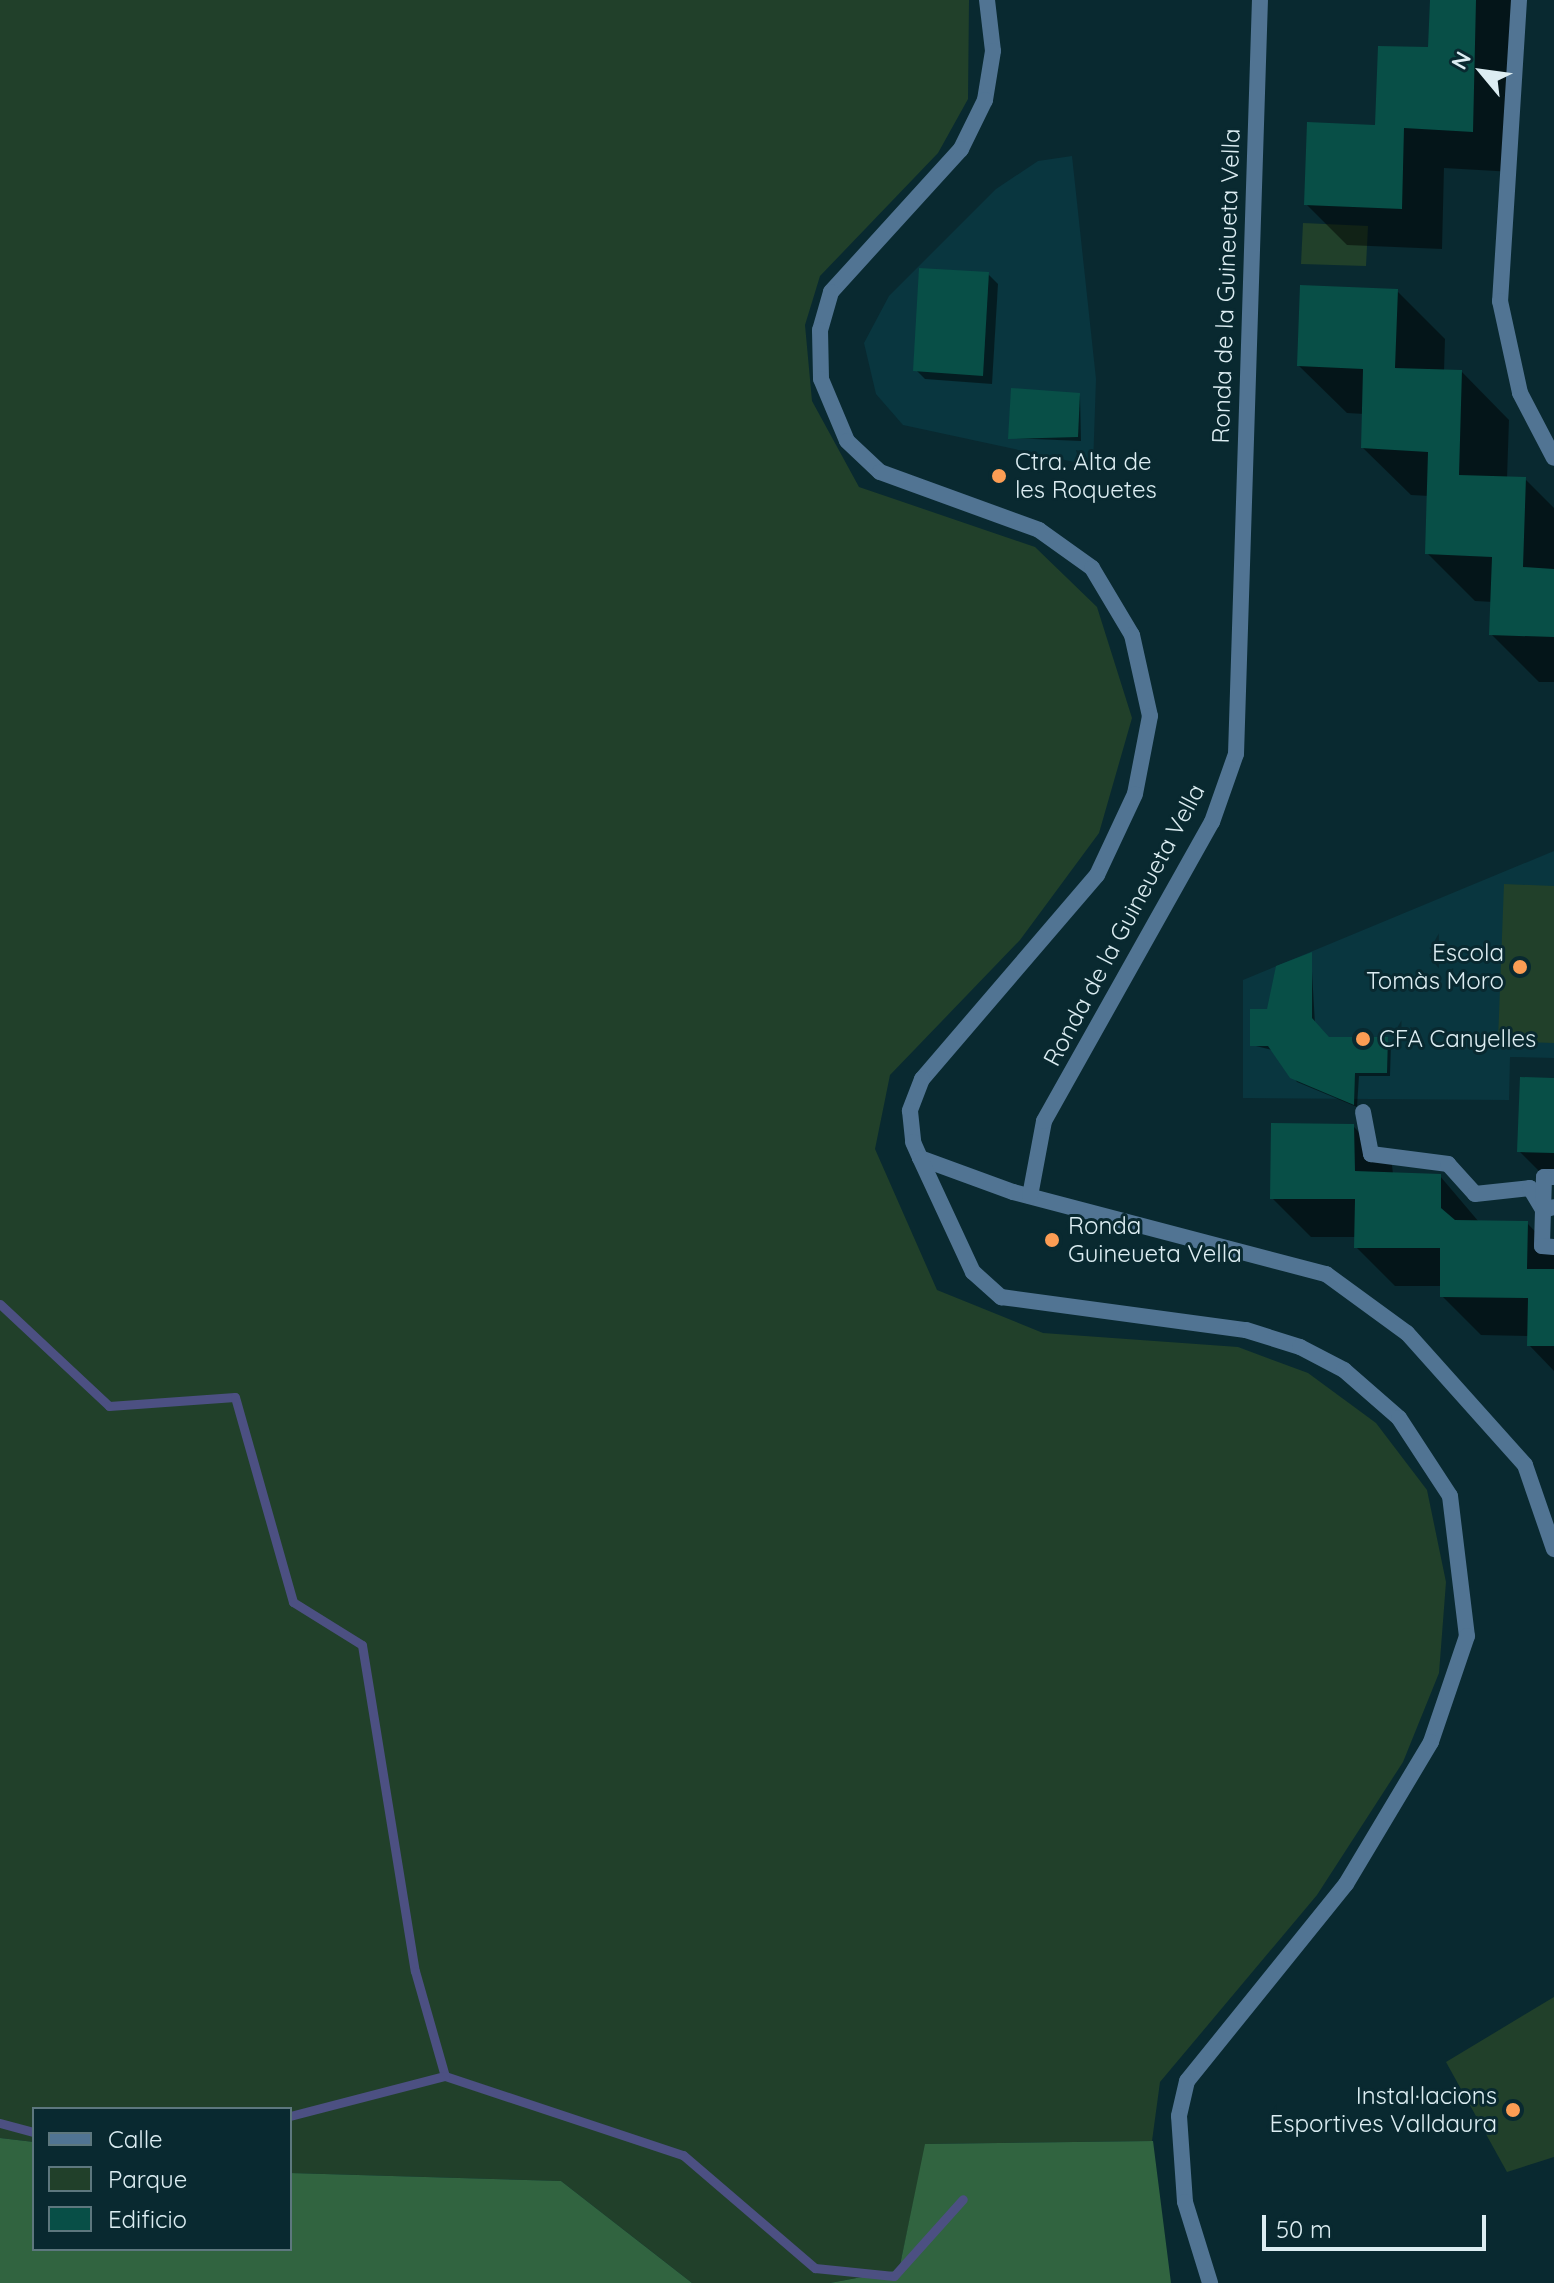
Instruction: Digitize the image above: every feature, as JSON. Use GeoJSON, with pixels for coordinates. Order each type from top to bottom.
{"type":"FeatureCollection","features":[{"type":"Feature","properties":{"kind":"street"},"geometry":{"type":"LineString","coordinates":[[987,0],[993,51],[985,100],[961,149],[831,292],[820,330],[821,379],[847,441],[880,472],[1039,530],[1092,568],[1132,635],[1150,716],[1135,794],[1097,875],[912,1098],[920,1158],[973,1272],[1001,1297],[1246,1330],[1300,1347],[1344,1370],[1399,1418],[1450,1496],[1467,1636],[1437,1728],[1346,1884],[1187,2081],[1179,2116],[1185,2202],[1210,2283]]}},
{"type":"Feature","properties":{"kind":"street","name":"Ronda de la Guineueta Vella"},"geometry":{"type":"LineString","coordinates":[[1030,1196],[1044,1121],[1212,822],[1236,754],[1260,0]]}},
{"type":"Feature","properties":{"kind":"street"},"geometry":{"type":"LineString","coordinates":[[1519,0],[1500,301],[1520,393],[1554,458]]}},
{"type":"Feature","properties":{"kind":"street"},"geometry":{"type":"LineString","coordinates":[[1363,1112],[1371,1154],[1448,1164],[1475,1194],[1530,1188],[1548,1208]]}},
{"type":"Feature","properties":{"kind":"street"},"geometry":{"type":"LineString","coordinates":[[920,1158],[1030,1196],[1326,1274],[1416,1342],[1525,1465],[1554,1549]]}},
{"type":"Feature","properties":{"kind":"street"},"geometry":{"type":"LineString","coordinates":[[1554,1177],[1544,1177],[1548,1208],[1542,1246],[1554,1247]]}},
{"type":"Feature","properties":{"kind":"shaded area"},"geometry":{"type":"Polygon","coordinates":[[[1072,156],[1096,379],[1093,466],[903,425],[876,394],[864,343],[889,296],[996,189],[1038,161],[1072,156]]]}},
{"type":"Feature","properties":{"kind":"shaded area","name":"CFA Canyelles"},"geometry":{"type":"Polygon","coordinates":[[[1554,851],[1554,1058],[1510,1057],[1509,1100],[1243,1098],[1243,980],[1554,851]]]}},
{"type":"Feature","properties":{"kind":"green space"},"geometry":{"type":"Polygon","coordinates":[[[0,0],[969,0],[968,99],[938,153],[820,276],[805,325],[812,401],[859,487],[1035,547],[1097,607],[1132,718],[1099,833],[1020,940],[890,1075],[875,1149],[937,1290],[1043,1333],[1238,1347],[1308,1373],[1376,1423],[1427,1490],[1446,1582],[1439,1673],[1403,1762],[1317,1895],[1160,2082],[1152,2141],[926,2144],[899,2270],[830,2283],[692,2283],[561,2181],[292,2173],[292,2107],[32,2107],[32,2142],[0,2138],[0,0]]]}},
{"type":"Feature","properties":{"kind":"green space"},"geometry":{"type":"Polygon","coordinates":[[[1303,223],[1368,226],[1366,266],[1301,264],[1303,223]]]}},
{"type":"Feature","properties":{"kind":"green space"},"geometry":{"type":"Polygon","coordinates":[[[1504,884],[1554,886],[1554,1043],[1498,1041],[1504,884]]]}},
{"type":"Feature","properties":{"kind":"green space","name":"Instal·lacions Esportives Valldaura"},"geometry":{"type":"Polygon","coordinates":[[[1554,1997],[1554,2157],[1507,2172],[1446,2062],[1554,1997]]]}},
{"type":"Feature","properties":{"kind":"green space"},"geometry":{"type":"Polygon","coordinates":[[[0,2138],[32,2142],[32,2251],[292,2251],[292,2173],[561,2181],[692,2283],[0,2283],[0,2138]]]}},
{"type":"Feature","properties":{"kind":"green space"},"geometry":{"type":"Polygon","coordinates":[[[1153,2141],[1171,2283],[830,2283],[899,2270],[925,2144],[1153,2141]]]}},
{"type":"Feature","properties":{"kind":"building"},"geometry":{"type":"Polygon","coordinates":[[[1430,0],[1476,0],[1473,132],[1404,128],[1402,209],[1304,205],[1307,122],[1375,125],[1378,46],[1428,47],[1430,0]]]}},
{"type":"Feature","properties":{"kind":"building"},"geometry":{"type":"Polygon","coordinates":[[[919,268],[989,272],[983,376],[913,371],[919,268]]]}},
{"type":"Feature","properties":{"kind":"building"},"geometry":{"type":"Polygon","coordinates":[[[1300,285],[1398,289],[1395,368],[1462,370],[1459,475],[1526,477],[1523,567],[1554,569],[1554,637],[1489,635],[1492,557],[1425,554],[1428,452],[1361,448],[1363,369],[1297,366],[1300,285]]]}},
{"type":"Feature","properties":{"kind":"building"},"geometry":{"type":"Polygon","coordinates":[[[1011,388],[1080,393],[1078,437],[1008,439],[1011,388]]]}},
{"type":"Feature","properties":{"kind":"building"},"geometry":{"type":"Polygon","coordinates":[[[1312,952],[1312,1018],[1329,1037],[1388,1037],[1387,1073],[1355,1073],[1354,1105],[1290,1078],[1268,1046],[1250,1046],[1250,1009],[1267,1009],[1276,966],[1312,952]]]}},
{"type":"Feature","properties":{"kind":"building"},"geometry":{"type":"Polygon","coordinates":[[[1520,1077],[1554,1078],[1554,1153],[1517,1152],[1520,1077]]]}},
{"type":"Feature","properties":{"kind":"building"},"geometry":{"type":"Polygon","coordinates":[[[1271,1123],[1354,1124],[1355,1171],[1441,1174],[1441,1208],[1455,1220],[1528,1221],[1527,1269],[1554,1269],[1554,1346],[1527,1346],[1528,1298],[1440,1297],[1440,1248],[1354,1248],[1355,1199],[1270,1199],[1271,1123]]]}},
{"type":"Feature","properties":{"kind":"waterway"},"geometry":{"type":"LineString","coordinates":[[0,1304],[109,1406],[235,1397],[293,1602],[362,1645],[415,1971],[445,2076],[683,2155],[815,2268],[894,2276],[963,2199]]}},
{"type":"Feature","properties":{"kind":"waterway"},"geometry":{"type":"LineString","coordinates":[[292,2115],[445,2076]]}},
{"type":"Feature","properties":{"kind":"waterway"},"geometry":{"type":"LineString","coordinates":[[0,2123],[32,2131]]}},
{"type":"Feature","properties":{"kind":"place","name":"Ctra. Alta de les Roquetes"},"geometry":{"type":"Point","coordinates":[999,476]}},
{"type":"Feature","properties":{"kind":"place","name":"Escola Tomàs Moro"},"geometry":{"type":"Point","coordinates":[1520,967]}},
{"type":"Feature","properties":{"kind":"place","name":"CFA Canyelles"},"geometry":{"type":"Point","coordinates":[1363,1039]}},
{"type":"Feature","properties":{"kind":"place","name":"Ronda Guineueta Vella"},"geometry":{"type":"Point","coordinates":[1052,1240]}},
{"type":"Feature","properties":{"kind":"place","name":"Instal·lacions Esportives Valldaura"},"geometry":{"type":"Point","coordinates":[1513,2110]}}]}
